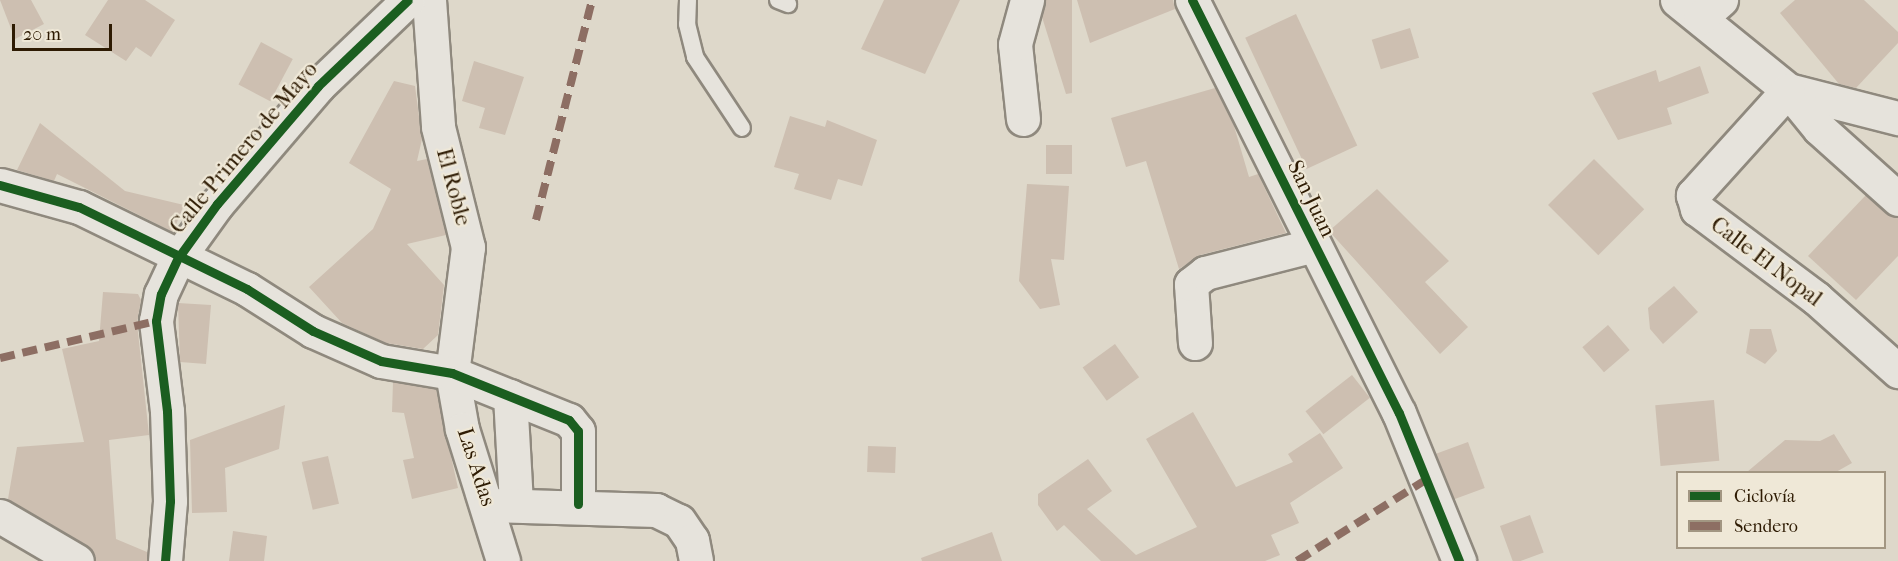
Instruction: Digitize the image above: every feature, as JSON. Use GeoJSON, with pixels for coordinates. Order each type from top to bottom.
{"type":"FeatureCollection","features":[{"type":"Feature","properties":{"kind":"street","name":"Calle Primero de Mayo"},"geometry":{"type":"LineString","coordinates":[[165,561],[168,422],[156,321],[178,258],[318,86],[408,0]]}},
{"type":"Feature","properties":{"kind":"street","name":"El Roble"},"geometry":{"type":"LineString","coordinates":[[429,0],[438,127],[468,247],[452,373]]}},
{"type":"Feature","properties":{"kind":"street"},"geometry":{"type":"LineString","coordinates":[[1023,119],[1015,44],[1027,0]]}},
{"type":"Feature","properties":{"kind":"street","name":"San Juan"},"geometry":{"type":"LineString","coordinates":[[1192,0],[1311,246],[1399,413],[1459,561]]}},
{"type":"Feature","properties":{"kind":"street"},"geometry":{"type":"LineString","coordinates":[[1699,6],[1788,90],[1819,128],[1898,199]]}},
{"type":"Feature","properties":{"kind":"street"},"geometry":{"type":"LineString","coordinates":[[1788,90],[1898,118]]}},
{"type":"Feature","properties":{"kind":"street","name":"Calle El Nopal"},"geometry":{"type":"LineString","coordinates":[[1788,90],[1693,195],[1697,209],[1816,298],[1898,371]]}},
{"type":"Feature","properties":{"kind":"street"},"geometry":{"type":"LineString","coordinates":[[0,185],[79,207],[381,361],[452,373],[569,420],[578,431],[578,504]]}},
{"type":"Feature","properties":{"kind":"street"},"geometry":{"type":"LineString","coordinates":[[1195,343],[1191,284],[1205,273],[1311,246]]}},
{"type":"Feature","properties":{"kind":"street","name":"Las Adas"},"geometry":{"type":"LineString","coordinates":[[452,373],[462,429],[503,505],[503,561]]}},
{"type":"Feature","properties":{"kind":"street"},"geometry":{"type":"LineString","coordinates":[[510,396],[503,505],[578,504],[656,510],[679,521],[692,540],[696,561]]}},
{"type":"Feature","properties":{"kind":"street"},"geometry":{"type":"LineString","coordinates":[[0,516],[77,561]]}},
{"type":"Feature","properties":{"kind":"lane"},"geometry":{"type":"LineString","coordinates":[[688,0],[687,24],[695,57],[742,128]]}},
{"type":"Feature","properties":{"kind":"building"},"geometry":{"type":"Polygon","coordinates":[[[0,0],[31,0],[44,24],[15,39],[0,0]]]}},
{"type":"Feature","properties":{"kind":"building"},"geometry":{"type":"Polygon","coordinates":[[[108,0],[145,0],[175,20],[151,57],[136,47],[126,61],[85,35],[108,0]]]}},
{"type":"Feature","properties":{"kind":"building"},"geometry":{"type":"Polygon","coordinates":[[[884,0],[960,0],[925,74],[861,49],[884,0]]]}},
{"type":"Feature","properties":{"kind":"building"},"geometry":{"type":"Polygon","coordinates":[[[1045,0],[1072,0],[1072,93],[1066,94],[1042,17],[1045,0]]]}},
{"type":"Feature","properties":{"kind":"building"},"geometry":{"type":"Polygon","coordinates":[[[1077,0],[1173,0],[1175,9],[1090,43],[1077,0]]]}},
{"type":"Feature","properties":{"kind":"building"},"geometry":{"type":"Polygon","coordinates":[[[1795,0],[1864,0],[1898,32],[1898,43],[1856,88],[1839,84],[1780,13],[1795,0]]]}},
{"type":"Feature","properties":{"kind":"building"},"geometry":{"type":"Polygon","coordinates":[[[1296,14],[1357,145],[1307,169],[1245,38],[1296,14]]]}},
{"type":"Feature","properties":{"kind":"building"},"geometry":{"type":"Polygon","coordinates":[[[1410,28],[1419,58],[1381,69],[1372,40],[1410,28]]]}},
{"type":"Feature","properties":{"kind":"building"},"geometry":{"type":"Polygon","coordinates":[[[261,42],[293,59],[270,101],[238,84],[261,42]]]}},
{"type":"Feature","properties":{"kind":"building"},"geometry":{"type":"Polygon","coordinates":[[[474,61],[524,77],[505,135],[479,128],[485,108],[462,101],[474,61]]]}},
{"type":"Feature","properties":{"kind":"building"},"geometry":{"type":"Polygon","coordinates":[[[1700,66],[1709,93],[1667,108],[1672,124],[1618,140],[1592,93],[1656,70],[1659,82],[1700,66]]]}},
{"type":"Feature","properties":{"kind":"building"},"geometry":{"type":"Polygon","coordinates":[[[394,81],[415,86],[422,139],[417,161],[427,159],[446,235],[407,244],[444,285],[438,335],[423,349],[386,343],[342,323],[309,287],[373,229],[391,189],[349,163],[394,81]]]}},
{"type":"Feature","properties":{"kind":"building"},"geometry":{"type":"Polygon","coordinates":[[[1215,88],[1234,126],[1249,177],[1258,174],[1286,233],[1200,255],[1179,269],[1146,161],[1126,167],[1111,118],[1215,88]]]}},
{"type":"Feature","properties":{"kind":"building"},"geometry":{"type":"Polygon","coordinates":[[[790,116],[825,127],[827,120],[877,140],[862,186],[838,179],[831,200],[794,189],[799,174],[774,167],[790,116]]]}},
{"type":"Feature","properties":{"kind":"building"},"geometry":{"type":"Polygon","coordinates":[[[40,123],[125,191],[184,205],[173,232],[57,174],[54,181],[17,170],[40,123]]]}},
{"type":"Feature","properties":{"kind":"building"},"geometry":{"type":"Polygon","coordinates":[[[1046,145],[1072,145],[1072,174],[1046,174],[1046,145]]]}},
{"type":"Feature","properties":{"kind":"building"},"geometry":{"type":"Polygon","coordinates":[[[1594,159],[1644,209],[1598,255],[1548,205],[1594,159]]]}},
{"type":"Feature","properties":{"kind":"building"},"geometry":{"type":"Polygon","coordinates":[[[1027,184],[1069,186],[1064,260],[1051,259],[1060,305],[1040,309],[1019,281],[1027,184]]]}},
{"type":"Feature","properties":{"kind":"building"},"geometry":{"type":"Polygon","coordinates":[[[1377,189],[1449,261],[1425,282],[1468,327],[1440,354],[1329,231],[1377,189]]]}},
{"type":"Feature","properties":{"kind":"building"},"geometry":{"type":"Polygon","coordinates":[[[1866,195],[1898,217],[1898,256],[1856,300],[1808,256],[1866,195]]]}},
{"type":"Feature","properties":{"kind":"building"},"geometry":{"type":"Polygon","coordinates":[[[1674,286],[1698,312],[1663,344],[1650,329],[1648,308],[1674,286]]]}},
{"type":"Feature","properties":{"kind":"building"},"geometry":{"type":"Polygon","coordinates":[[[103,292],[138,294],[141,300],[137,323],[149,435],[109,440],[116,539],[147,552],[147,561],[96,561],[86,545],[8,499],[17,447],[84,442],[62,349],[99,341],[103,292]]]}},
{"type":"Feature","properties":{"kind":"building"},"geometry":{"type":"Polygon","coordinates":[[[178,303],[211,305],[206,364],[180,362],[178,303]]]}},
{"type":"Feature","properties":{"kind":"building"},"geometry":{"type":"Polygon","coordinates":[[[1608,325],[1630,350],[1604,372],[1582,347],[1608,325]]]}},
{"type":"Feature","properties":{"kind":"building"},"geometry":{"type":"Polygon","coordinates":[[[1750,329],[1771,329],[1777,351],[1765,364],[1746,353],[1750,329]]]}},
{"type":"Feature","properties":{"kind":"building"},"geometry":{"type":"Polygon","coordinates":[[[1115,344],[1139,377],[1107,401],[1083,368],[1115,344]]]}},
{"type":"Feature","properties":{"kind":"building"},"geometry":{"type":"Polygon","coordinates":[[[1352,375],[1370,398],[1323,434],[1306,411],[1352,375]]]}},
{"type":"Feature","properties":{"kind":"building"},"geometry":{"type":"Polygon","coordinates":[[[393,382],[436,389],[458,488],[412,499],[403,460],[414,458],[404,413],[392,412],[393,382]]]}},
{"type":"Feature","properties":{"kind":"building"},"geometry":{"type":"Polygon","coordinates":[[[1714,400],[1719,461],[1661,466],[1655,405],[1714,400]]]}},
{"type":"Feature","properties":{"kind":"building"},"geometry":{"type":"Polygon","coordinates":[[[285,405],[279,449],[225,468],[227,512],[192,513],[190,440],[285,405]]]}},
{"type":"Feature","properties":{"kind":"building"},"geometry":{"type":"Polygon","coordinates":[[[1193,412],[1236,487],[1293,462],[1288,454],[1320,433],[1343,468],[1290,503],[1299,523],[1271,535],[1280,555],[1265,561],[1101,561],[1064,525],[1057,531],[1038,505],[1038,494],[1088,459],[1112,491],[1087,509],[1136,555],[1197,527],[1146,439],[1193,412]]]}},
{"type":"Feature","properties":{"kind":"building"},"geometry":{"type":"Polygon","coordinates":[[[1834,434],[1852,463],[1838,471],[1748,471],[1785,440],[1820,441],[1834,434]]]}},
{"type":"Feature","properties":{"kind":"building"},"geometry":{"type":"Polygon","coordinates":[[[1468,442],[1485,488],[1453,500],[1436,454],[1468,442]]]}},
{"type":"Feature","properties":{"kind":"building"},"geometry":{"type":"Polygon","coordinates":[[[868,446],[896,447],[895,473],[867,472],[868,446]]]}},
{"type":"Feature","properties":{"kind":"building"},"geometry":{"type":"Polygon","coordinates":[[[328,456],[339,504],[313,510],[302,462],[328,456]]]}},
{"type":"Feature","properties":{"kind":"building"},"geometry":{"type":"Polygon","coordinates":[[[1530,515],[1544,553],[1521,561],[1513,561],[1500,526],[1530,515]]]}},
{"type":"Feature","properties":{"kind":"building"},"geometry":{"type":"Polygon","coordinates":[[[233,531],[267,536],[264,561],[229,561],[233,531]]]}},
{"type":"Feature","properties":{"kind":"building"},"geometry":{"type":"Polygon","coordinates":[[[992,532],[1002,561],[922,561],[921,558],[992,532]]]}},
{"type":"Feature","properties":{"kind":"marked path"},"geometry":{"type":"LineString","coordinates":[[536,220],[592,0]]}},
{"type":"Feature","properties":{"kind":"marked path"},"geometry":{"type":"LineString","coordinates":[[0,358],[156,321]]}},
{"type":"Feature","properties":{"kind":"marked path"},"geometry":{"type":"LineString","coordinates":[[1297,561],[1427,479]]}},
{"type":"Feature","properties":{"kind":"cycle path"},"geometry":{"type":"LineString","coordinates":[[165,561],[170,501],[167,411],[156,321],[161,294],[178,258],[217,204],[318,86],[408,0]]}},
{"type":"Feature","properties":{"kind":"cycle path"},"geometry":{"type":"LineString","coordinates":[[1192,0],[1399,413],[1459,561]]}},
{"type":"Feature","properties":{"kind":"cycle path"},"geometry":{"type":"LineString","coordinates":[[0,185],[79,207],[247,289],[313,331],[381,361],[452,373],[569,420],[578,431],[578,504]]}}]}
